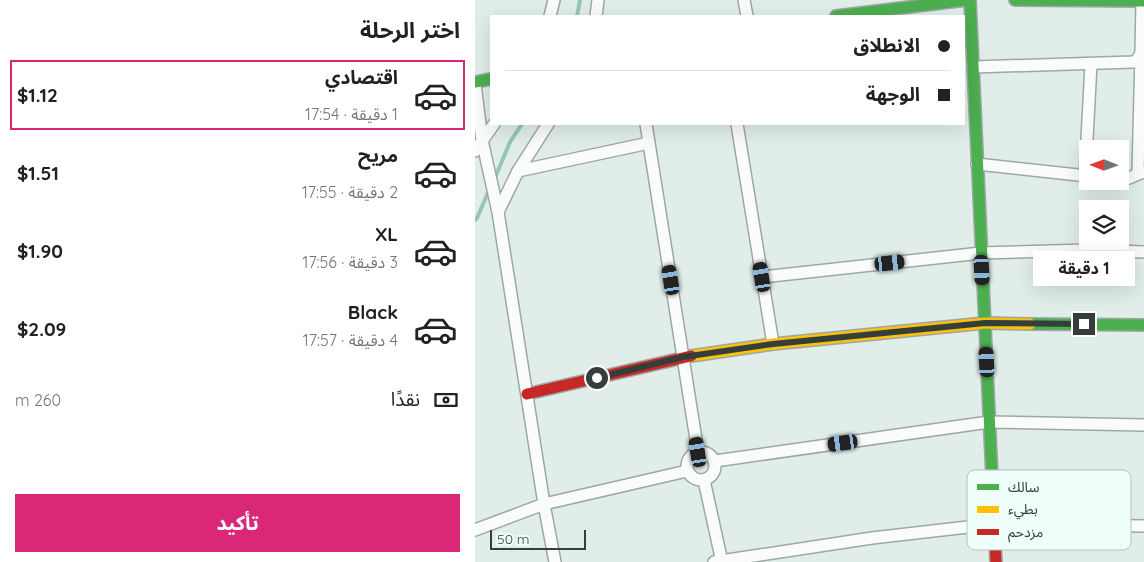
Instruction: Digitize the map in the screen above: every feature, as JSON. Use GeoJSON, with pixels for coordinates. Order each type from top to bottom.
{"type":"FeatureCollection","features":[{"type":"Feature","properties":{"kind":"street"},"geometry":{"type":"LineString","coordinates":[[550,15],[554,0]]}},
{"type":"Feature","properties":{"kind":"street"},"geometry":{"type":"LineString","coordinates":[[596,15],[598,0]]}},
{"type":"Feature","properties":{"kind":"street"},"geometry":{"type":"LineString","coordinates":[[744,0],[747,15]]}},
{"type":"Feature","properties":{"kind":"street"},"geometry":{"type":"LineString","coordinates":[[844,15],[968,0],[973,66],[991,470]]}},
{"type":"Feature","properties":{"kind":"street"},"geometry":{"type":"LineString","coordinates":[[1015,0],[1143,1],[1141,173],[1129,179]]}},
{"type":"Feature","properties":{"kind":"street"},"geometry":{"type":"LineString","coordinates":[[973,66],[1133,62],[1137,60],[1141,53]]}},
{"type":"Feature","properties":{"kind":"street"},"geometry":{"type":"LineString","coordinates":[[1088,140],[1091,64]]}},
{"type":"Feature","properties":{"kind":"street"},"geometry":{"type":"LineString","coordinates":[[490,79],[475,83],[482,140],[498,212],[544,504],[555,562]]}},
{"type":"Feature","properties":{"kind":"street"},"geometry":{"type":"LineString","coordinates":[[475,151],[493,125]]}},
{"type":"Feature","properties":{"kind":"street"},"geometry":{"type":"LineString","coordinates":[[498,212],[518,171],[547,125]]}},
{"type":"Feature","properties":{"kind":"street"},"geometry":{"type":"LineString","coordinates":[[646,125],[698,452]]}},
{"type":"Feature","properties":{"kind":"street"},"geometry":{"type":"LineString","coordinates":[[737,125],[773,344]]}},
{"type":"Feature","properties":{"kind":"street"},"geometry":{"type":"LineString","coordinates":[[518,171],[649,144]]}},
{"type":"Feature","properties":{"kind":"street"},"geometry":{"type":"LineString","coordinates":[[977,164],[1079,175]]}},
{"type":"Feature","properties":{"kind":"street"},"geometry":{"type":"LineString","coordinates":[[762,277],[981,253],[1087,250],[1144,252]]}},
{"type":"Feature","properties":{"kind":"street"},"geometry":{"type":"LineString","coordinates":[[527,394],[683,357],[773,344],[985,323],[1144,324]]}},
{"type":"Feature","properties":{"kind":"street"},"geometry":{"type":"LineString","coordinates":[[715,461],[989,422],[1144,425]]}},
{"type":"Feature","properties":{"kind":"street"},"geometry":{"type":"LineString","coordinates":[[703,451],[708,453],[715,461],[715,471],[704,480],[694,479],[687,471],[687,461],[693,453],[703,451]]}},
{"type":"Feature","properties":{"kind":"street"},"geometry":{"type":"LineString","coordinates":[[475,530],[544,504],[687,471]]}},
{"type":"Feature","properties":{"kind":"street"},"geometry":{"type":"LineString","coordinates":[[704,480],[719,561],[872,538],[967,527]]}},
{"type":"Feature","properties":{"kind":"street"},"geometry":{"type":"LineString","coordinates":[[1131,526],[1144,526]]}},
{"type":"Feature","properties":{"kind":"waterway"},"geometry":{"type":"LineString","coordinates":[[577,15],[580,0]]}},
{"type":"Feature","properties":{"kind":"waterway"},"geometry":{"type":"LineString","coordinates":[[494,180],[510,142],[521,125]]}},
{"type":"Feature","properties":{"kind":"waterway"},"geometry":{"type":"LineString","coordinates":[[475,220],[490,188]]}},
{"type":"Feature","properties":{"kind":"traffic: fast"},"geometry":{"type":"LineString","coordinates":[[844,15],[966,0]]}},
{"type":"Feature","properties":{"kind":"traffic: fast"},"geometry":{"type":"LineString","coordinates":[[970,0],[992,470]]}},
{"type":"Feature","properties":{"kind":"traffic: fast"},"geometry":{"type":"LineString","coordinates":[[1015,0],[1144,1]]}},
{"type":"Feature","properties":{"kind":"traffic: fast"},"geometry":{"type":"LineString","coordinates":[[475,82],[490,79]]}},
{"type":"Feature","properties":{"kind":"traffic: fast"},"geometry":{"type":"LineString","coordinates":[[1030,324],[1144,325]]}},
{"type":"Feature","properties":{"kind":"traffic: slow"},"geometry":{"type":"LineString","coordinates":[[691,356],[773,344],[985,323],[1030,324]]}},
{"type":"Feature","properties":{"kind":"traffic: jam"},"geometry":{"type":"LineString","coordinates":[[527,394],[691,356]]}},
{"type":"Feature","properties":{"kind":"traffic: jam"},"geometry":{"type":"LineString","coordinates":[[995,550],[996,562]]}},
{"type":"Feature","properties":{"kind":"route"},"geometry":{"type":"LineString","coordinates":[[597,378],[683,357],[773,344],[985,323],[1084,324]]}}]}
